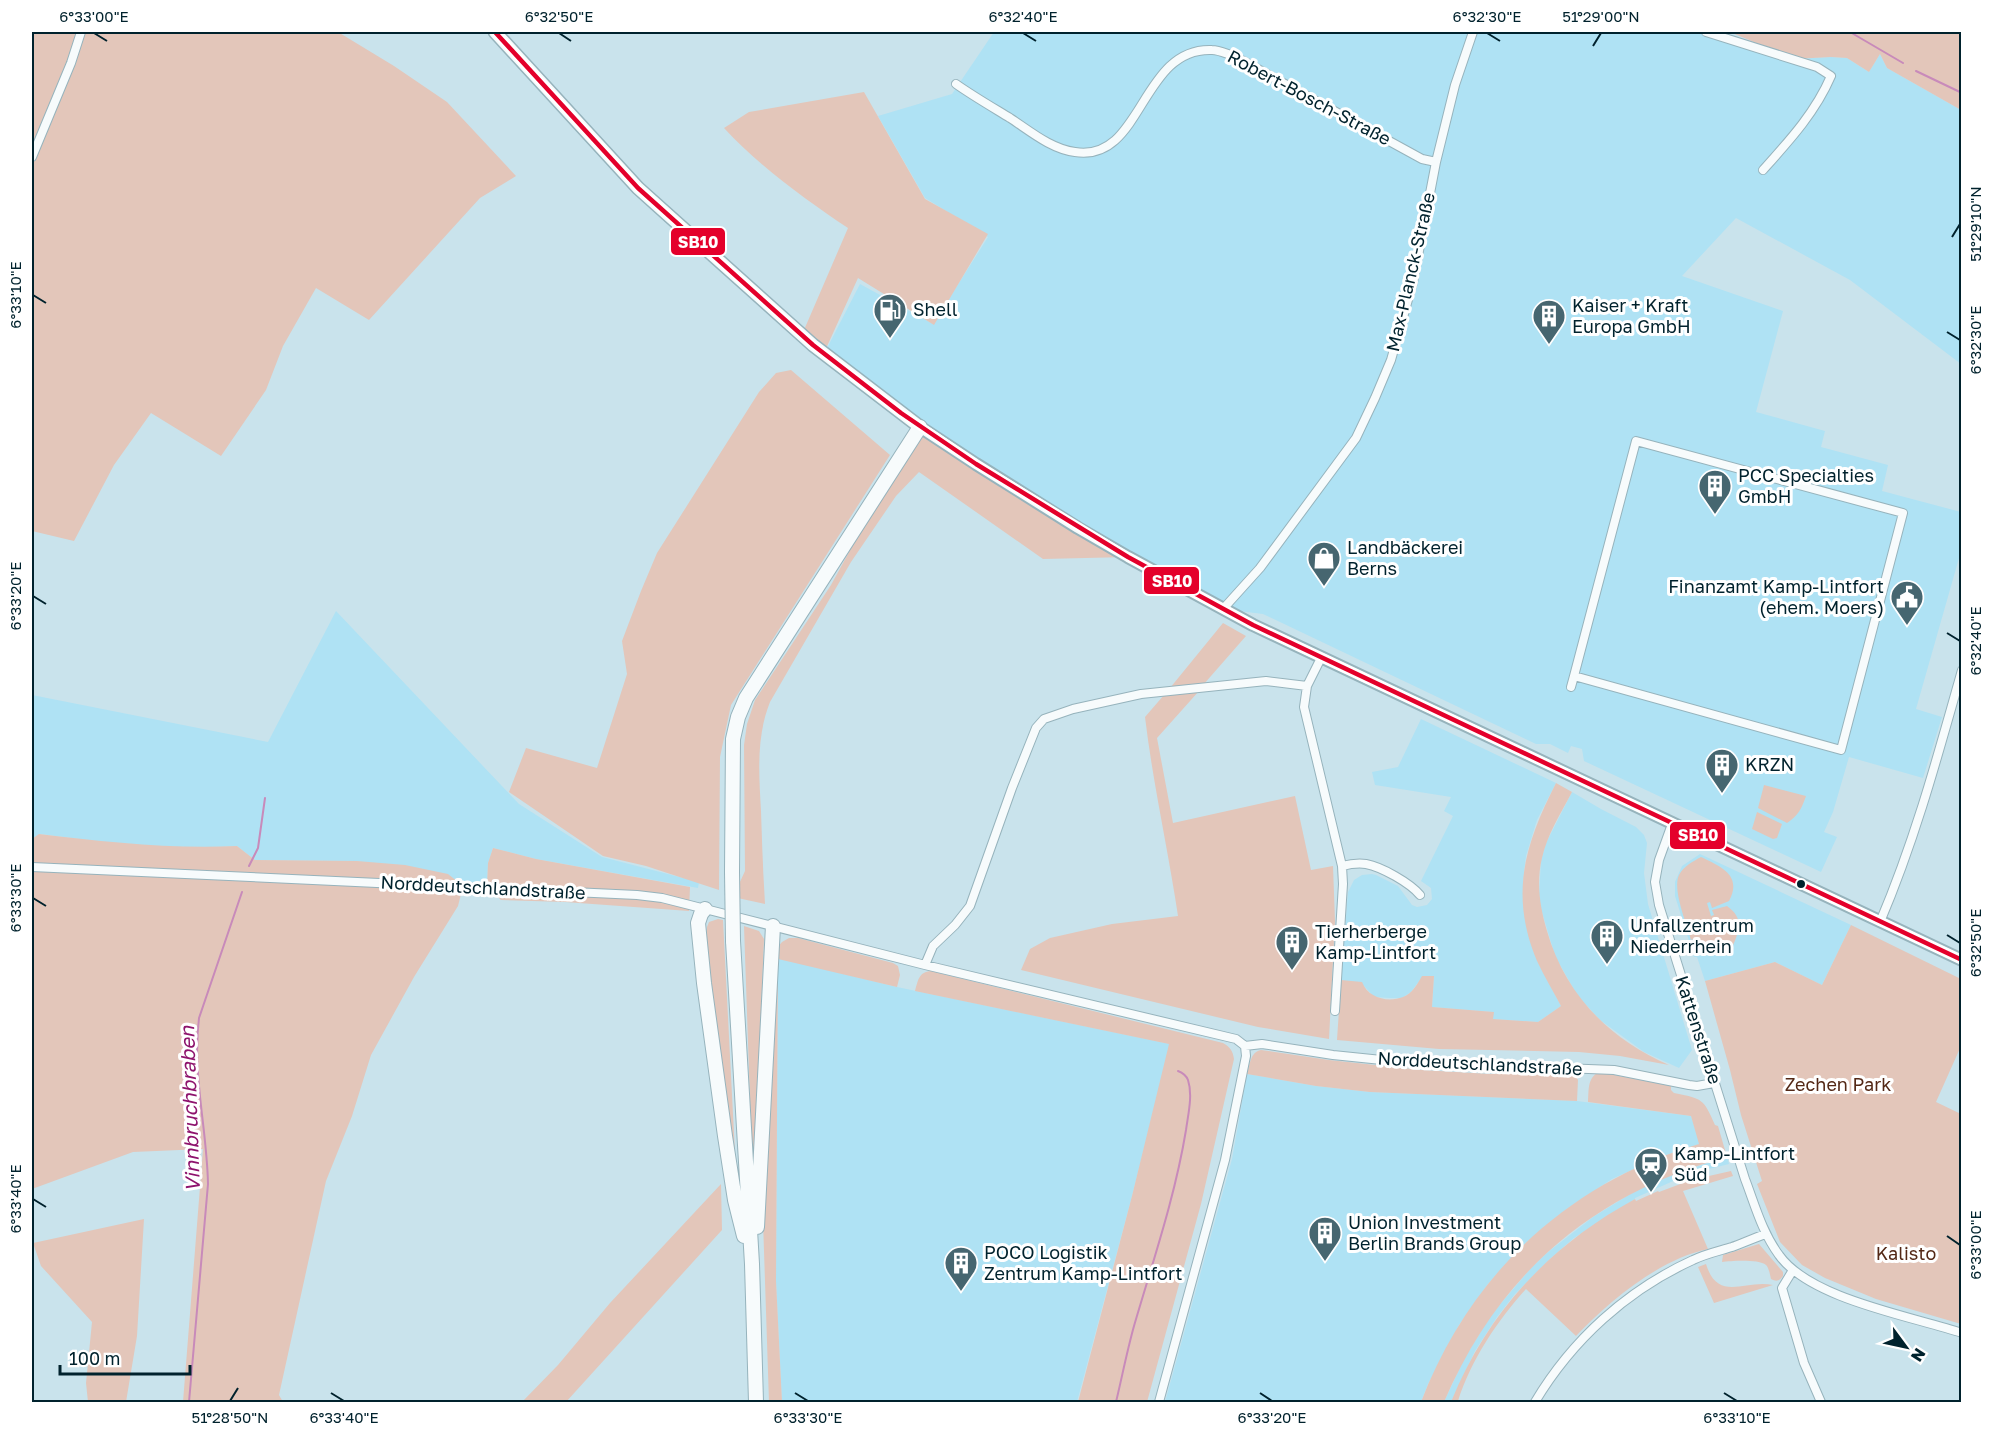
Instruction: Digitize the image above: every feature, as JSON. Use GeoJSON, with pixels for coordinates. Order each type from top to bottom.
{"type":"FeatureCollection","features":[{"type":"Feature","properties":{"kind":"highway"},"geometry":{"type":"LineString","coordinates":[[756,1402],[752,1264],[733,941],[733,739],[738,717],[746,698],[920,427]]}},
{"type":"Feature","properties":{"kind":"highway"},"geometry":{"type":"LineString","coordinates":[[705,909],[698,923],[704,983],[735,1200],[752,1264]]}},
{"type":"Feature","properties":{"kind":"highway"},"geometry":{"type":"LineString","coordinates":[[752,1264],[759,1195],[773,926]]}},
{"type":"Feature","properties":{"kind":"main road"},"geometry":{"type":"LineString","coordinates":[[495,32],[638,188],[813,345],[920,427],[1033,500],[1128,557],[1321,658],[1962,960]]}},
{"type":"Feature","properties":{"kind":"street"},"geometry":{"type":"LineString","coordinates":[[32,157],[81,32]]}},
{"type":"Feature","properties":{"kind":"street","name":"Max-Planck-Straße"},"geometry":{"type":"LineString","coordinates":[[1224,609],[1260,568],[1356,438],[1376,398],[1413,282],[1436,162],[1455,85],[1473,32]]}},
{"type":"Feature","properties":{"kind":"street"},"geometry":{"type":"LineString","coordinates":[[1706,32],[1817,68],[1832,76],[1824,93],[1798,131],[1762,170]]}},
{"type":"Feature","properties":{"kind":"street","name":"Robert-Bosch-Straße"},"geometry":{"type":"LineString","coordinates":[[956,84],[1048,142],[1076,153],[1095,152],[1111,144],[1123,132],[1168,66],[1179,57],[1195,51],[1214,50],[1234,56],[1422,159],[1436,162]]}},
{"type":"Feature","properties":{"kind":"street"},"geometry":{"type":"LineString","coordinates":[[1571,687],[1636,441],[1903,513],[1841,750],[1574,676]]}},
{"type":"Feature","properties":{"kind":"street"},"geometry":{"type":"LineString","coordinates":[[1321,658],[1307,686],[1304,707],[1342,866],[1343,884],[1335,1011]]}},
{"type":"Feature","properties":{"kind":"street"},"geometry":{"type":"LineString","coordinates":[[1880,922],[1926,797],[1962,670]]}},
{"type":"Feature","properties":{"kind":"street"},"geometry":{"type":"LineString","coordinates":[[926,965],[933,946],[956,925],[970,906],[1016,778],[1036,728],[1044,719],[1073,708],[1141,694],[1266,681],[1307,686]]}},
{"type":"Feature","properties":{"kind":"street","name":"Kattenstraße"},"geometry":{"type":"LineString","coordinates":[[1672,824],[1664,842],[1655,882],[1659,905],[1745,1179],[1766,1234],[1779,1256],[1793,1270],[1816,1284],[1885,1311],[1962,1333]]}},
{"type":"Feature","properties":{"kind":"street"},"geometry":{"type":"LineString","coordinates":[[1342,866],[1356,863],[1371,865],[1408,883],[1420,895]]}},
{"type":"Feature","properties":{"kind":"street","name":"Norddeutschlandstraße"},"geometry":{"type":"LineString","coordinates":[[32,867],[637,895],[684,903],[926,965],[1236,1039],[1245,1046],[1262,1044],[1401,1062],[1614,1071],[1697,1086],[1714,1083]]}},
{"type":"Feature","properties":{"kind":"street"},"geometry":{"type":"LineString","coordinates":[[1159,1402],[1225,1160],[1246,1056],[1245,1046]]}},
{"type":"Feature","properties":{"kind":"street"},"geometry":{"type":"LineString","coordinates":[[1535,1402],[1581,1340],[1612,1310],[1650,1282],[1696,1258],[1766,1234]]}},
{"type":"Feature","properties":{"kind":"street"},"geometry":{"type":"LineString","coordinates":[[1793,1270],[1782,1288],[1804,1363],[1821,1402]]}},
{"type":"Feature","properties":{"kind":"shaded area"},"geometry":{"type":"Polygon","coordinates":[[[994,32],[1708,32],[1794,59],[1847,58],[1869,72],[1880,54],[1887,68],[1961,110],[1961,364],[1850,280],[1736,218],[1682,276],[1783,311],[1756,412],[1825,431],[1821,447],[1888,465],[1882,491],[1961,512],[1961,551],[1916,709],[1942,717],[1923,778],[1849,757],[1833,812],[1824,832],[1837,837],[1821,872],[1584,761],[1582,749],[1571,746],[1568,753],[1550,744],[1536,744],[1263,614],[1223,609],[1033,500],[824,354],[860,284],[933,324],[988,237],[925,198],[878,116],[952,94],[994,32]]]}},
{"type":"Feature","properties":{"kind":"shaded area"},"geometry":{"type":"Polygon","coordinates":[[[336,611],[519,804],[602,857],[699,882],[698,888],[536,859],[493,848],[488,863],[487,886],[462,886],[357,861],[255,860],[237,846],[194,848],[119,844],[40,834],[32,839],[32,695],[268,742],[336,611]]]}},
{"type":"Feature","properties":{"kind":"shaded area"},"geometry":{"type":"Polygon","coordinates":[[[1421,719],[1556,783],[1537,820],[1526,856],[1524,872],[1523,897],[1530,939],[1538,962],[1561,1006],[1538,1022],[1493,1019],[1493,1012],[1432,1007],[1434,976],[1423,976],[1411,992],[1402,998],[1374,997],[1364,986],[1341,980],[1348,892],[1354,880],[1362,875],[1376,875],[1398,886],[1412,905],[1417,907],[1427,905],[1432,899],[1431,888],[1421,881],[1453,816],[1444,811],[1451,797],[1375,785],[1372,772],[1398,767],[1421,719]]]}},
{"type":"Feature","properties":{"kind":"shaded area"},"geometry":{"type":"Polygon","coordinates":[[[1572,792],[1636,827],[1644,835],[1647,843],[1644,873],[1648,904],[1692,1050],[1679,1068],[1644,1052],[1600,1020],[1577,995],[1555,956],[1539,896],[1541,860],[1546,843],[1572,792]]]}},
{"type":"Feature","properties":{"kind":"shaded area"},"geometry":{"type":"Polygon","coordinates":[[[1700,854],[1851,925],[1822,985],[1775,962],[1705,981],[1697,957],[1694,957],[1675,896],[1675,882],[1682,866],[1700,854]]]}},
{"type":"Feature","properties":{"kind":"shaded area"},"geometry":{"type":"Polygon","coordinates":[[[778,958],[897,987],[1170,1044],[1077,1402],[782,1402],[776,1281],[778,958]]]}},
{"type":"Feature","properties":{"kind":"shaded area"},"geometry":{"type":"Polygon","coordinates":[[[1247,1074],[1316,1086],[1370,1092],[1577,1101],[1691,1116],[1700,1144],[1663,1156],[1612,1179],[1564,1211],[1522,1246],[1488,1284],[1459,1325],[1421,1402],[1165,1402],[1232,1159],[1247,1074]]]}},
{"type":"Feature","properties":{"kind":"shaded area"},"geometry":{"type":"Polygon","coordinates":[[[1727,1157],[1729,1164],[1689,1174],[1635,1198],[1574,1238],[1515,1294],[1475,1351],[1451,1402],[1444,1402],[1464,1359],[1491,1315],[1531,1268],[1548,1252],[1593,1217],[1640,1188],[1667,1176],[1727,1157]]]}},
{"type":"Feature","properties":{"kind":"green space"},"geometry":{"type":"Polygon","coordinates":[[[32,32],[338,32],[447,102],[516,176],[480,198],[369,320],[316,288],[283,346],[266,390],[221,456],[151,413],[114,465],[74,541],[32,531],[32,32]]]}},
{"type":"Feature","properties":{"kind":"green space"},"geometry":{"type":"Polygon","coordinates":[[[1730,32],[1961,32],[1961,110],[1887,68],[1880,54],[1869,72],[1847,58],[1794,59],[1730,32]]]}},
{"type":"Feature","properties":{"kind":"green space"},"geometry":{"type":"Polygon","coordinates":[[[864,92],[925,199],[988,234],[934,325],[858,278],[824,353],[801,337],[848,228],[783,181],[724,128],[749,112],[864,92]]]}},
{"type":"Feature","properties":{"kind":"green space"},"geometry":{"type":"Polygon","coordinates":[[[791,370],[890,455],[731,705],[720,757],[719,890],[646,866],[603,856],[509,792],[526,748],[597,768],[627,674],[622,641],[657,553],[759,392],[776,373],[791,370]]]}},
{"type":"Feature","properties":{"kind":"green space"},"geometry":{"type":"Polygon","coordinates":[[[920,427],[1128,557],[1043,559],[919,472],[896,496],[851,562],[770,702],[760,742],[765,904],[733,897],[745,871],[744,745],[747,724],[755,700],[831,585],[901,457],[920,427]]]}},
{"type":"Feature","properties":{"kind":"green space"},"geometry":{"type":"Polygon","coordinates":[[[1223,623],[1246,636],[1204,684],[1170,688],[1223,623]]]}},
{"type":"Feature","properties":{"kind":"green space"},"geometry":{"type":"Polygon","coordinates":[[[1199,691],[1157,738],[1173,823],[1295,796],[1311,870],[1333,866],[1335,921],[1329,1039],[1258,1027],[1021,970],[1030,949],[1050,938],[1112,924],[1178,916],[1145,717],[1164,695],[1199,691]]]}},
{"type":"Feature","properties":{"kind":"green space"},"geometry":{"type":"Polygon","coordinates":[[[1556,783],[1572,792],[1544,849],[1539,886],[1542,913],[1555,954],[1565,975],[1592,1012],[1627,1042],[1669,1065],[1620,1056],[1579,1052],[1439,1049],[1337,1040],[1341,980],[1362,982],[1369,992],[1379,998],[1397,999],[1409,993],[1422,976],[1434,976],[1432,1007],[1494,1012],[1493,1019],[1538,1022],[1561,1006],[1537,961],[1529,937],[1524,914],[1523,891],[1524,870],[1529,848],[1556,783]]]}},
{"type":"Feature","properties":{"kind":"green space"},"geometry":{"type":"Polygon","coordinates":[[[1764,785],[1806,796],[1794,818],[1787,823],[1758,808],[1764,785]]]}},
{"type":"Feature","properties":{"kind":"green space"},"geometry":{"type":"Polygon","coordinates":[[[1757,812],[1782,824],[1777,838],[1773,839],[1752,829],[1757,812]]]}},
{"type":"Feature","properties":{"kind":"green space"},"geometry":{"type":"Polygon","coordinates":[[[39,834],[162,846],[237,846],[255,860],[357,861],[405,865],[448,874],[463,886],[458,906],[414,977],[371,1055],[352,1116],[326,1181],[279,1395],[283,1402],[183,1402],[203,1149],[133,1152],[32,1189],[32,839],[39,834]]]}},
{"type":"Feature","properties":{"kind":"green space"},"geometry":{"type":"Polygon","coordinates":[[[493,848],[536,859],[690,887],[689,911],[501,900],[487,886],[488,863],[493,848]]]}},
{"type":"Feature","properties":{"kind":"green space"},"geometry":{"type":"Polygon","coordinates":[[[1701,857],[1722,868],[1731,878],[1733,892],[1729,901],[1712,908],[1710,902],[1707,903],[1711,916],[1714,915],[1712,910],[1727,906],[1736,916],[1739,926],[1732,948],[1727,945],[1719,948],[1711,947],[1704,944],[1698,937],[1691,940],[1681,907],[1677,881],[1688,864],[1701,857]]]}},
{"type":"Feature","properties":{"kind":"green space"},"geometry":{"type":"Polygon","coordinates":[[[723,920],[735,1153],[730,1153],[706,933],[709,922],[723,920]]]}},
{"type":"Feature","properties":{"kind":"green space","name":"Zechen Park"},"geometry":{"type":"Polygon","coordinates":[[[1851,925],[1961,979],[1961,1046],[1936,1102],[1961,1114],[1961,1324],[1876,1299],[1825,1278],[1802,1265],[1780,1242],[1757,1184],[1762,1181],[1741,1115],[1705,981],[1775,962],[1822,985],[1851,925]]]}},
{"type":"Feature","properties":{"kind":"green space"},"geometry":{"type":"Polygon","coordinates":[[[744,926],[759,931],[764,939],[755,1159],[752,1159],[744,926]]]}},
{"type":"Feature","properties":{"kind":"green space"},"geometry":{"type":"Polygon","coordinates":[[[789,938],[798,938],[893,963],[898,966],[900,975],[897,987],[778,959],[776,1281],[782,1402],[769,1402],[763,1221],[776,949],[789,938]]]}},
{"type":"Feature","properties":{"kind":"green space"},"geometry":{"type":"Polygon","coordinates":[[[931,971],[1223,1043],[1232,1051],[1234,1059],[1201,1204],[1147,1402],[1078,1402],[1169,1044],[915,991],[921,975],[931,971]]]}},
{"type":"Feature","properties":{"kind":"green space"},"geometry":{"type":"Polygon","coordinates":[[[1261,1050],[1422,1070],[1490,1074],[1562,1070],[1575,1075],[1578,1080],[1577,1101],[1370,1092],[1316,1086],[1247,1074],[1253,1056],[1261,1050]]]}},
{"type":"Feature","properties":{"kind":"green space"},"geometry":{"type":"Polygon","coordinates":[[[1599,1072],[1671,1086],[1674,1093],[1701,1101],[1708,1109],[1715,1125],[1718,1126],[1727,1157],[1678,1173],[1634,1193],[1593,1217],[1556,1245],[1522,1278],[1492,1315],[1466,1356],[1444,1402],[1421,1402],[1442,1356],[1467,1313],[1496,1274],[1529,1240],[1566,1209],[1607,1183],[1651,1161],[1699,1144],[1691,1116],[1588,1102],[1592,1078],[1599,1072]]]}},
{"type":"Feature","properties":{"kind":"green space"},"geometry":{"type":"Polygon","coordinates":[[[1731,1171],[1733,1176],[1683,1191],[1708,1249],[1672,1262],[1636,1283],[1576,1336],[1526,1289],[1486,1342],[1463,1386],[1459,1402],[1451,1402],[1483,1339],[1503,1311],[1525,1284],[1575,1238],[1635,1199],[1636,1201],[1691,1180],[1731,1171]]]}},
{"type":"Feature","properties":{"kind":"green space"},"geometry":{"type":"Polygon","coordinates":[[[721,1184],[722,1230],[566,1402],[522,1402],[558,1365],[610,1303],[721,1184]]]}},
{"type":"Feature","properties":{"kind":"green space"},"geometry":{"type":"Polygon","coordinates":[[[144,1219],[137,1336],[126,1402],[88,1402],[86,1383],[92,1322],[41,1266],[33,1243],[144,1219]]]}},
{"type":"Feature","properties":{"kind":"green space"},"geometry":{"type":"Polygon","coordinates":[[[1759,1244],[1783,1272],[1779,1280],[1771,1279],[1768,1268],[1762,1263],[1722,1262],[1723,1255],[1759,1244]]]}},
{"type":"Feature","properties":{"kind":"green space"},"geometry":{"type":"Polygon","coordinates":[[[1706,1264],[1711,1276],[1725,1286],[1773,1285],[1714,1303],[1698,1267],[1706,1264]]]}},
{"type":"Feature","properties":{"kind":"waterway"},"geometry":{"type":"LineString","coordinates":[[1850,32],[1903,63]]}},
{"type":"Feature","properties":{"kind":"waterway"},"geometry":{"type":"LineString","coordinates":[[1916,71],[1962,93]]}},
{"type":"Feature","properties":{"kind":"waterway","name":"Vinnbruchbraben"},"geometry":{"type":"LineString","coordinates":[[249,866],[258,848],[265,798]]}},
{"type":"Feature","properties":{"kind":"waterway","name":"Vinnbruchbraben"},"geometry":{"type":"LineString","coordinates":[[189,1402],[208,1184],[197,1060],[199,1018],[242,892]]}},
{"type":"Feature","properties":{"kind":"waterway"},"geometry":{"type":"LineString","coordinates":[[1116,1402],[1131,1335],[1163,1229],[1181,1155],[1189,1112],[1190,1092],[1187,1078],[1178,1071]]}},
{"type":"Feature","properties":{"kind":"transit line","name":"SB10"},"geometry":{"type":"LineString","coordinates":[[495,32],[638,188],[813,345],[901,413],[976,464],[1128,557],[1253,625],[1962,960]]}},
{"type":"Feature","properties":{"kind":"place","name":"Shell"},"geometry":{"type":"Point","coordinates":[890,339]}},
{"type":"Feature","properties":{"kind":"place","name":"Kaiser + Kraft Europa GmbH"},"geometry":{"type":"Point","coordinates":[1549,345]}},
{"type":"Feature","properties":{"kind":"place","name":"PCC Specialties GmbH"},"geometry":{"type":"Point","coordinates":[1715,515]}},
{"type":"Feature","properties":{"kind":"place","name":"Landbäckerei Berns"},"geometry":{"type":"Point","coordinates":[1324,587]}},
{"type":"Feature","properties":{"kind":"place","name":"Finanzamt Kamp-Lintfort (ehem. Moers)"},"geometry":{"type":"Point","coordinates":[1907,626]}},
{"type":"Feature","properties":{"kind":"place","name":"KRZN"},"geometry":{"type":"Point","coordinates":[1722,794]}},
{"type":"Feature","properties":{"kind":"place","name":"Unfallzentrum Niederrhein"},"geometry":{"type":"Point","coordinates":[1607,965]}},
{"type":"Feature","properties":{"kind":"place","name":"Tierherberge Kamp-Lintfort"},"geometry":{"type":"Point","coordinates":[1292,971]}},
{"type":"Feature","properties":{"kind":"place","name":"Kamp-Lintfort Süd"},"geometry":{"type":"Point","coordinates":[1651,1193]}},
{"type":"Feature","properties":{"kind":"place","name":"Union Investment Berlin Brands Group"},"geometry":{"type":"Point","coordinates":[1325,1262]}},
{"type":"Feature","properties":{"kind":"place","name":"POCO Logistik Zentrum Kamp-Lintfort"},"geometry":{"type":"Point","coordinates":[961,1292]}},
{"type":"Feature","properties":{"kind":"park label","name":"Kalisto"},"geometry":{"type":"Point","coordinates":[1906,1254]}}]}
